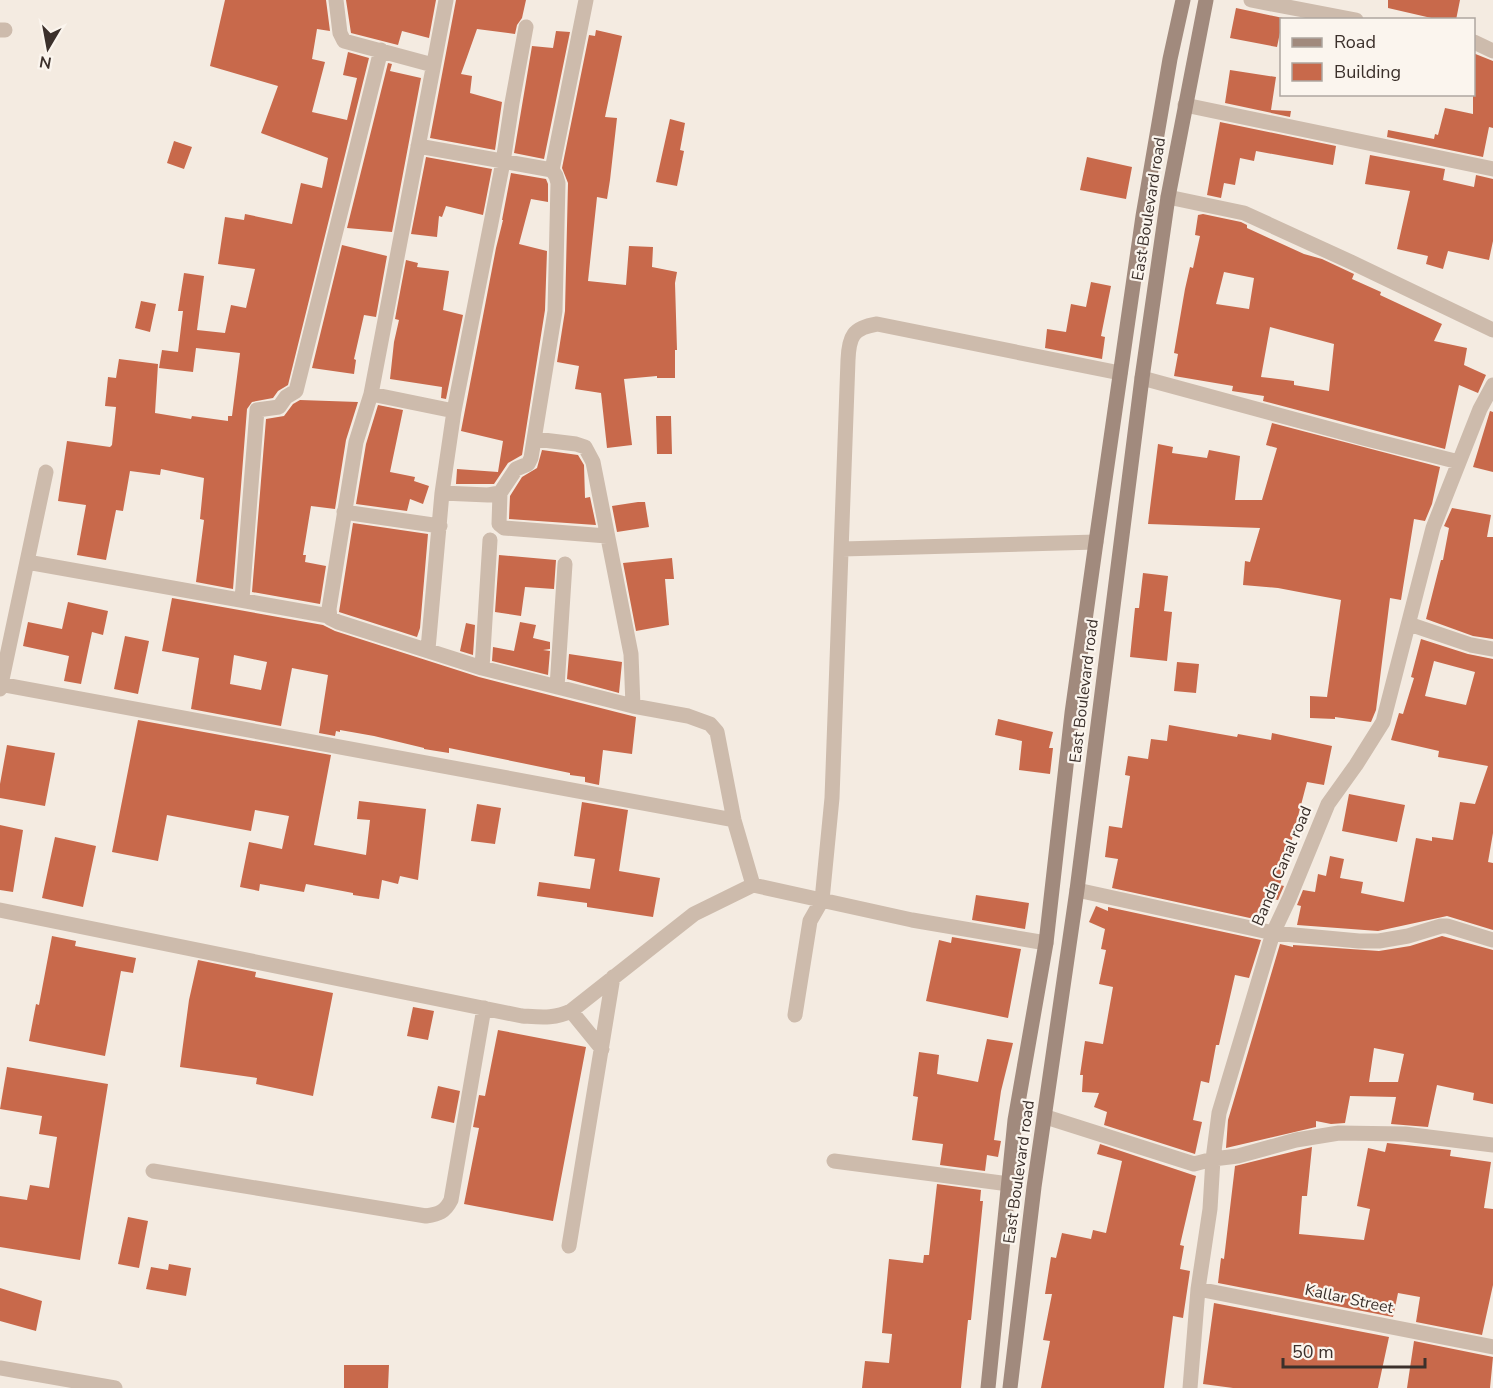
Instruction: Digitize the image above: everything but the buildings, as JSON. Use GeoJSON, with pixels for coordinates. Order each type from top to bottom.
{"type":"FeatureCollection","features":[{"type":"Feature","properties":{"kind":"main road"},"geometry":{"type":"LineString","coordinates":[[988,1388],[1015,1120],[1046,943],[1072,712],[1120,373],[1168,70],[1183,0]]}},
{"type":"Feature","properties":{"kind":"main road","name":"East Boulevard road"},"geometry":{"type":"LineString","coordinates":[[1010,1388],[1034,1187],[1046,1117],[1077,891],[1142,378],[1168,196],[1206,0]]}},
{"type":"Feature","properties":{"kind":"street"},"geometry":{"type":"LineString","coordinates":[[336,0],[340,33],[344,41],[433,65]]}},
{"type":"Feature","properties":{"kind":"street"},"geometry":{"type":"LineString","coordinates":[[329,616],[356,442],[371,394],[446,0]]}},
{"type":"Feature","properties":{"kind":"street"},"geometry":{"type":"LineString","coordinates":[[586,0],[552,170],[558,183],[555,311],[531,458],[528,464],[516,469],[500,493],[499,524],[504,528],[607,536]]}},
{"type":"Feature","properties":{"kind":"street"},"geometry":{"type":"LineString","coordinates":[[1251,0],[1346,18]]}},
{"type":"Feature","properties":{"kind":"street"},"geometry":{"type":"LineString","coordinates":[[428,649],[442,493],[454,411],[503,162],[526,27]]}},
{"type":"Feature","properties":{"kind":"street"},"geometry":{"type":"LineString","coordinates":[[1475,43],[1493,51]]}},
{"type":"Feature","properties":{"kind":"street"},"geometry":{"type":"LineString","coordinates":[[242,599],[257,410],[279,406],[286,397],[296,391],[381,50]]}},
{"type":"Feature","properties":{"kind":"street"},"geometry":{"type":"LineString","coordinates":[[1185,105],[1493,169]]}},
{"type":"Feature","properties":{"kind":"street"},"geometry":{"type":"LineString","coordinates":[[418,146],[552,170]]}},
{"type":"Feature","properties":{"kind":"street"},"geometry":{"type":"LineString","coordinates":[[1168,196],[1244,213],[1493,330]]}},
{"type":"Feature","properties":{"kind":"street"},"geometry":{"type":"LineString","coordinates":[[795,1015],[810,921],[822,900],[832,798],[849,346],[854,333],[863,327],[877,324],[1120,373]]}},
{"type":"Feature","properties":{"kind":"street"},"geometry":{"type":"LineString","coordinates":[[1142,378],[1459,462]]}},
{"type":"Feature","properties":{"kind":"street","name":"Banda Canal road"},"geometry":{"type":"LineString","coordinates":[[1190,1388],[1198,1289],[1210,1209],[1219,1113],[1273,933],[1328,804],[1383,722],[1433,528],[1459,462],[1487,412],[1493,385]]}},
{"type":"Feature","properties":{"kind":"street"},"geometry":{"type":"LineString","coordinates":[[371,394],[454,411]]}},
{"type":"Feature","properties":{"kind":"street"},"geometry":{"type":"LineString","coordinates":[[534,439],[585,447],[593,462],[631,654],[633,706]]}},
{"type":"Feature","properties":{"kind":"street"},"geometry":{"type":"LineString","coordinates":[[0,689],[46,472]]}},
{"type":"Feature","properties":{"kind":"street"},"geometry":{"type":"LineString","coordinates":[[442,493],[488,495],[500,493]]}},
{"type":"Feature","properties":{"kind":"street"},"geometry":{"type":"LineString","coordinates":[[344,512],[440,526]]}},
{"type":"Feature","properties":{"kind":"street"},"geometry":{"type":"LineString","coordinates":[[482,668],[490,540]]}},
{"type":"Feature","properties":{"kind":"street"},"geometry":{"type":"LineString","coordinates":[[842,549],[1096,542]]}},
{"type":"Feature","properties":{"kind":"street"},"geometry":{"type":"LineString","coordinates":[[27,562],[329,616],[338,622],[482,668],[633,706],[673,712],[710,724],[717,732],[734,820],[753,885]]}},
{"type":"Feature","properties":{"kind":"street"},"geometry":{"type":"LineString","coordinates":[[557,687],[565,564]]}},
{"type":"Feature","properties":{"kind":"street"},"geometry":{"type":"LineString","coordinates":[[1409,624],[1493,650]]}},
{"type":"Feature","properties":{"kind":"street"},"geometry":{"type":"LineString","coordinates":[[0,684],[734,820]]}},
{"type":"Feature","properties":{"kind":"street"},"geometry":{"type":"LineString","coordinates":[[0,910],[522,1016],[544,1018],[560,1016],[571,1011],[694,914],[753,885],[912,921],[1046,943]]}},
{"type":"Feature","properties":{"kind":"street"},"geometry":{"type":"LineString","coordinates":[[1077,891],[1273,933],[1369,942],[1408,936],[1446,926],[1493,940]]}},
{"type":"Feature","properties":{"kind":"street"},"geometry":{"type":"LineString","coordinates":[[569,1246],[613,977]]}},
{"type":"Feature","properties":{"kind":"street"},"geometry":{"type":"LineString","coordinates":[[153,1172],[426,1216],[438,1214],[446,1209],[451,1200],[484,1008]]}},
{"type":"Feature","properties":{"kind":"street"},"geometry":{"type":"LineString","coordinates":[[571,1011],[602,1049]]}},
{"type":"Feature","properties":{"kind":"street"},"geometry":{"type":"LineString","coordinates":[[1046,1117],[1194,1164],[1238,1156],[1296,1140],[1339,1133],[1405,1134],[1493,1145]]}},
{"type":"Feature","properties":{"kind":"street"},"geometry":{"type":"LineString","coordinates":[[834,1161],[1009,1184]]}},
{"type":"Feature","properties":{"kind":"street","name":"Kallar Street"},"geometry":{"type":"LineString","coordinates":[[1198,1289],[1493,1347]]}},
{"type":"Feature","properties":{"kind":"street"},"geometry":{"type":"LineString","coordinates":[[0,1368],[115,1388]]}}]}
